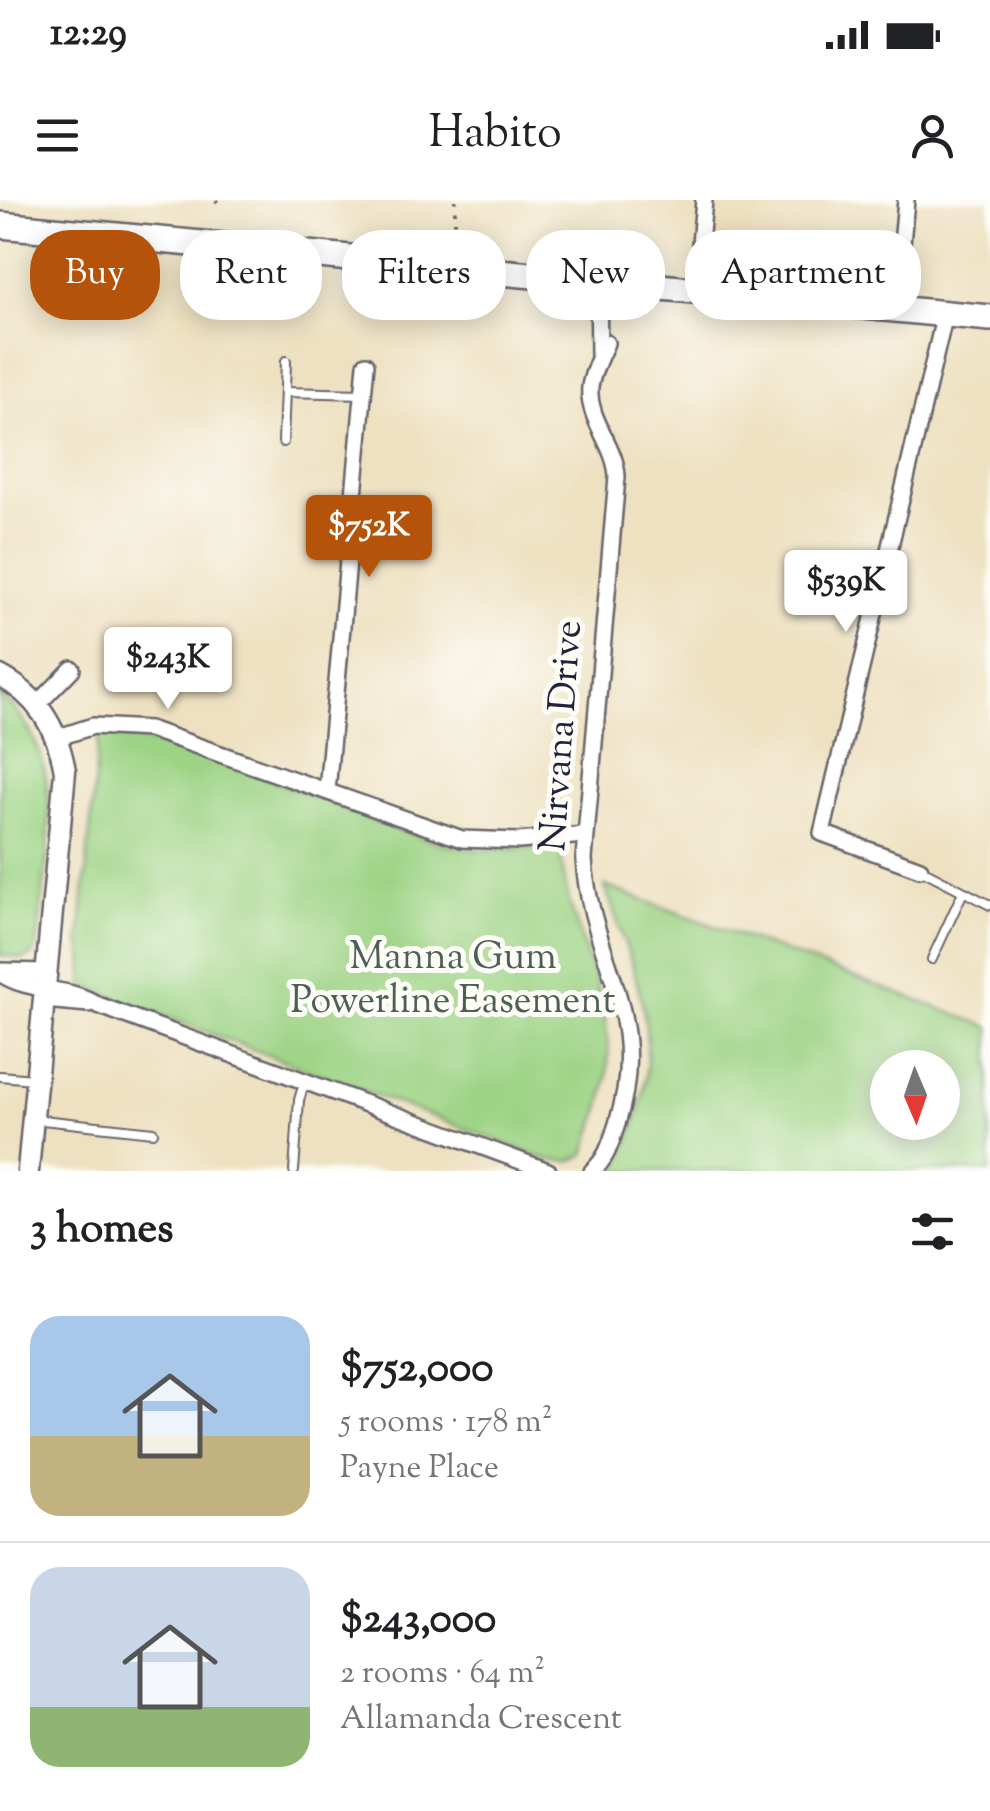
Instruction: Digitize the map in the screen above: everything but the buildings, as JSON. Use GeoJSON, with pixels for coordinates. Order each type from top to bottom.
{"type":"FeatureCollection","features":[{"type":"Feature","properties":{"kind":"main road"},"geometry":{"type":"LineString","coordinates":[[6,224],[526,273]]}},
{"type":"Feature","properties":{"kind":"main road"},"geometry":{"type":"LineString","coordinates":[[921,312],[990,318]]}},
{"type":"Feature","properties":{"kind":"street"},"geometry":{"type":"LineString","coordinates":[[701,230],[704,200]]}},
{"type":"Feature","properties":{"kind":"street"},"geometry":{"type":"LineString","coordinates":[[903,230],[906,200]]}},
{"type":"Feature","properties":{"kind":"street"},"geometry":{"type":"LineString","coordinates":[[920,869],[822,834],[945,314]]}},
{"type":"Feature","properties":{"kind":"street","name":"Nirvana Drive"},"geometry":{"type":"LineString","coordinates":[[599,320],[599,359]]}},
{"type":"Feature","properties":{"kind":"street","name":"Nirvana Drive"},"geometry":{"type":"LineString","coordinates":[[592,1171],[605,1156],[620,1114],[628,1039],[620,996],[587,890],[584,835],[617,477],[614,454],[590,399],[591,382],[606,342]]}},
{"type":"Feature","properties":{"kind":"street"},"geometry":{"type":"LineString","coordinates":[[327,791],[366,364]]}},
{"type":"Feature","properties":{"kind":"street"},"geometry":{"type":"LineString","coordinates":[[37,705],[72,669]]}},
{"type":"Feature","properties":{"kind":"street"},"geometry":{"type":"LineString","coordinates":[[0,676],[23,690],[37,705],[58,742],[65,786],[28,1171]]}},
{"type":"Feature","properties":{"kind":"street"},"geometry":{"type":"LineString","coordinates":[[58,742],[125,726],[158,732],[462,840],[519,841],[584,835]]}},
{"type":"Feature","properties":{"kind":"street"},"geometry":{"type":"LineString","coordinates":[[0,972],[20,984],[45,986],[98,1004],[548,1171]]}},
{"type":"Feature","properties":{"kind":"lane"},"geometry":{"type":"LineString","coordinates":[[283,442],[286,361]]}},
{"type":"Feature","properties":{"kind":"lane"},"geometry":{"type":"LineString","coordinates":[[285,392],[363,394]]}},
{"type":"Feature","properties":{"kind":"lane"},"geometry":{"type":"LineString","coordinates":[[920,869],[990,906]]}},
{"type":"Feature","properties":{"kind":"lane"},"geometry":{"type":"LineString","coordinates":[[932,960],[963,892]]}},
{"type":"Feature","properties":{"kind":"lane"},"geometry":{"type":"LineString","coordinates":[[0,1076],[37,1079]]}},
{"type":"Feature","properties":{"kind":"lane"},"geometry":{"type":"LineString","coordinates":[[294,1171],[299,1100],[305,1080]]}},
{"type":"Feature","properties":{"kind":"lane"},"geometry":{"type":"LineString","coordinates":[[33,1119],[153,1132]]}},
{"type":"Feature","properties":{"kind":"path"},"geometry":{"type":"LineString","coordinates":[[454,200],[455,226]]}},
{"type":"Feature","properties":{"kind":"green space"},"geometry":{"type":"Polygon","coordinates":[[[0,694],[23,720],[38,748],[49,810],[38,941],[33,955],[23,959],[0,955],[0,694]]]}},
{"type":"Feature","properties":{"kind":"green space","name":"Manna Gum Powerline Easement"},"geometry":{"type":"Polygon","coordinates":[[[99,734],[186,749],[450,846],[561,848],[570,903],[596,983],[607,1037],[605,1088],[585,1154],[571,1161],[549,1160],[83,986],[80,940],[99,734]]]}},
{"type":"Feature","properties":{"kind":"green space"},"geometry":{"type":"Polygon","coordinates":[[[605,886],[990,1027],[990,1171],[617,1171],[643,1092],[647,1059],[646,1027],[631,962],[605,886]]]}}]}
